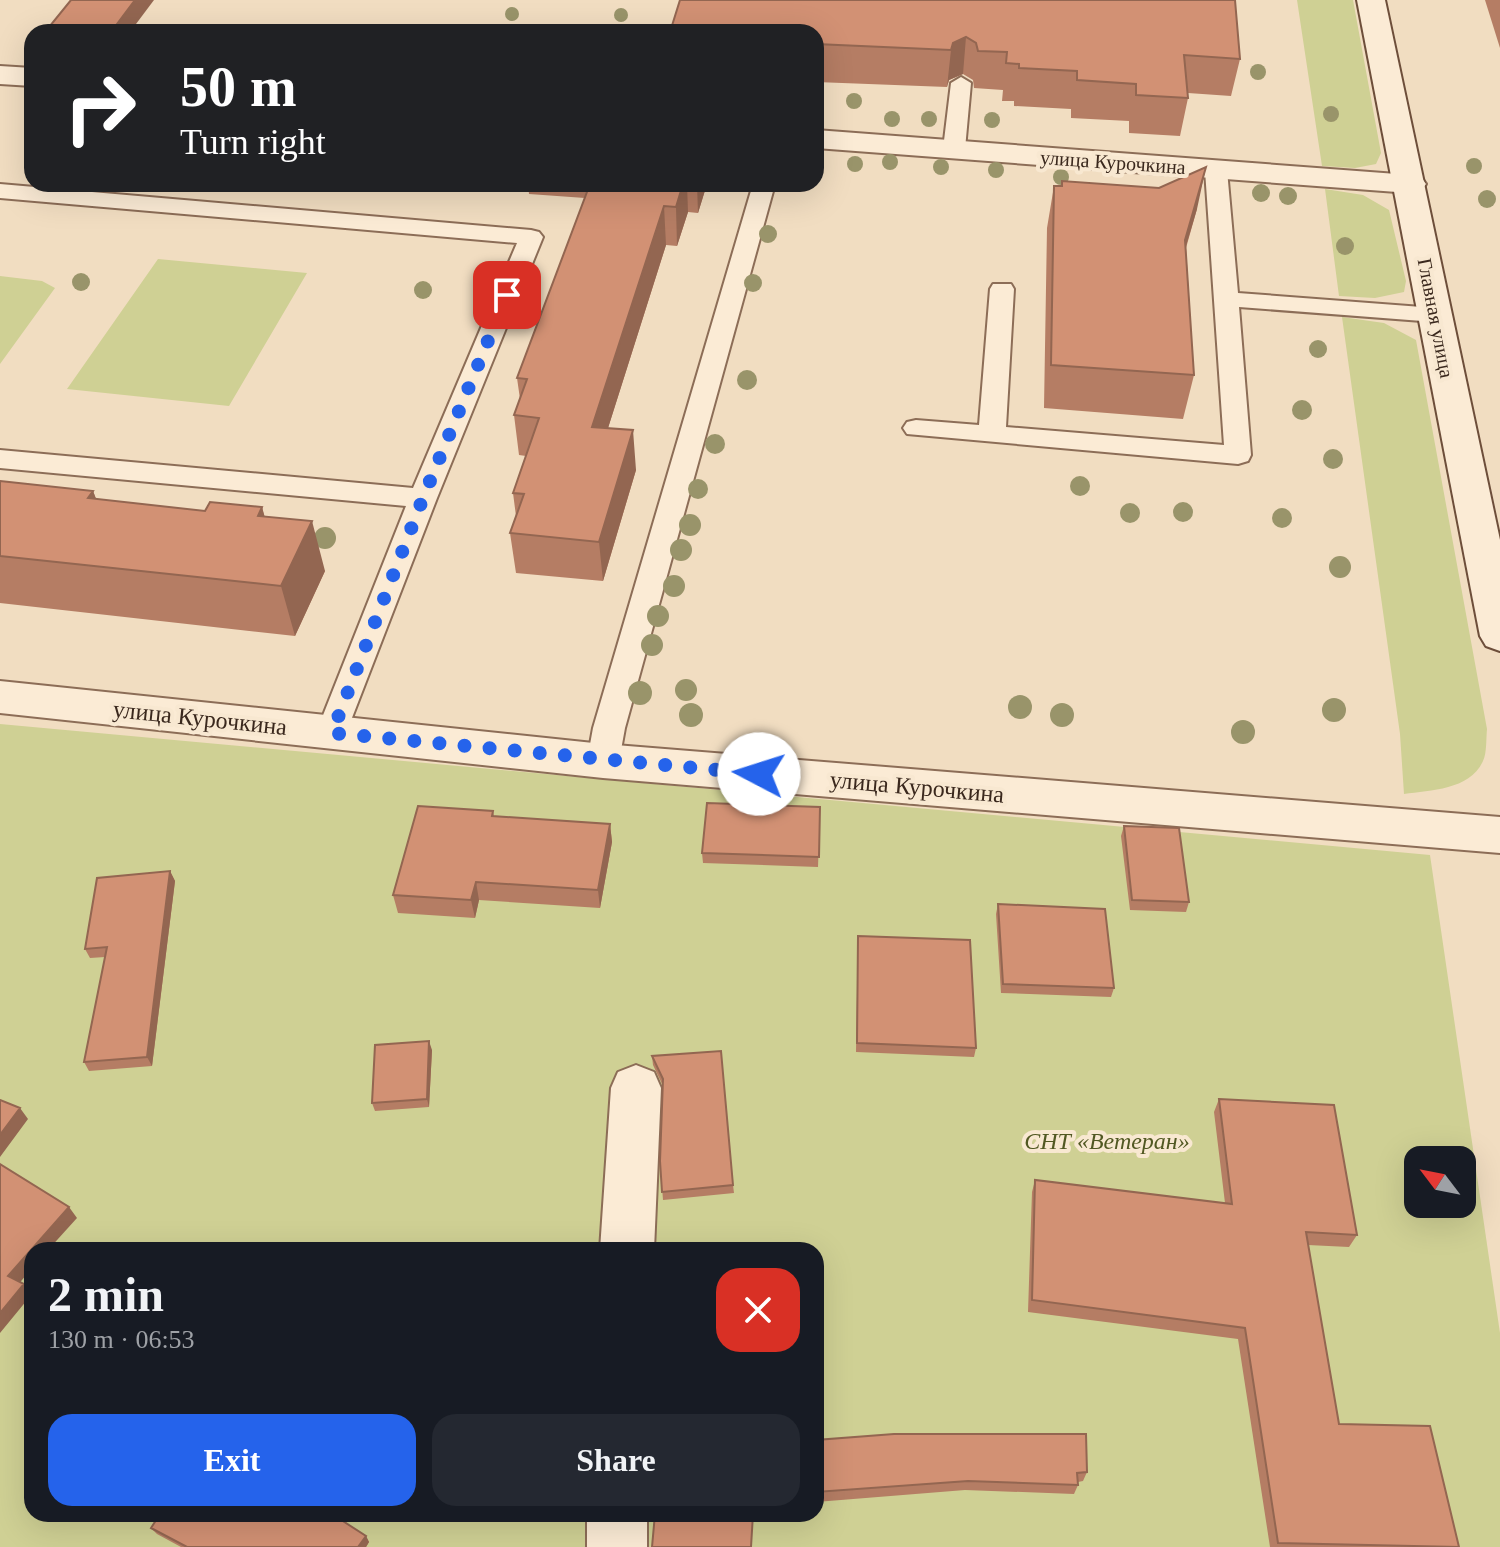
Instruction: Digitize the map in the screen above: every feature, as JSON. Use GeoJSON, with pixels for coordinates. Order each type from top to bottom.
{"type":"FeatureCollection","features":[{"type":"Feature","properties":{"kind":"street","name":"Главная улица"},"geometry":{"type":"LineString","coordinates":[[1371,0],[1500,636]]}},
{"type":"Feature","properties":{"kind":"street"},"geometry":{"type":"LineString","coordinates":[[0,75],[24,76]]}},
{"type":"Feature","properties":{"kind":"street","name":"улица Курочкина"},"geometry":{"type":"LineString","coordinates":[[824,140],[1410,184]]}},
{"type":"Feature","properties":{"kind":"street","name":"улица Курочкина"},"geometry":{"type":"LineString","coordinates":[[0,697],[603,761],[1500,835]]}},
{"type":"Feature","properties":{"kind":"street"},"geometry":{"type":"LineString","coordinates":[[627,1242],[636,1088]]}},
{"type":"Feature","properties":{"kind":"street"},"geometry":{"type":"LineString","coordinates":[[617,1522],[617,1547]]}},
{"type":"Feature","properties":{"kind":"lane"},"geometry":{"type":"LineString","coordinates":[[954,149],[961,83]]}},
{"type":"Feature","properties":{"kind":"lane"},"geometry":{"type":"LineString","coordinates":[[916,428],[1238,455],[1216,170]]}},
{"type":"Feature","properties":{"kind":"lane"},"geometry":{"type":"LineString","coordinates":[[0,191],[531,237],[423,498],[332,733]]}},
{"type":"Feature","properties":{"kind":"lane"},"geometry":{"type":"LineString","coordinates":[[603,761],[609,728],[762,192]]}},
{"type":"Feature","properties":{"kind":"lane"},"geometry":{"type":"LineString","coordinates":[[992,435],[1002,289]]}},
{"type":"Feature","properties":{"kind":"lane"},"geometry":{"type":"LineString","coordinates":[[1226,299],[1435,315]]}},
{"type":"Feature","properties":{"kind":"lane"},"geometry":{"type":"LineString","coordinates":[[0,459],[423,498]]}},
{"type":"Feature","properties":{"kind":"green space"},"geometry":{"type":"Polygon","coordinates":[[[1297,0],[1353,0],[1381,153],[1376,164],[1355,168],[1322,166],[1297,0]]]}},
{"type":"Feature","properties":{"kind":"green space"},"geometry":{"type":"Polygon","coordinates":[[[1325,189],[1363,195],[1389,210],[1406,281],[1404,292],[1375,298],[1339,296],[1325,189]]]}},
{"type":"Feature","properties":{"kind":"green space"},"geometry":{"type":"Polygon","coordinates":[[[158,259],[307,273],[229,406],[67,389],[158,259]]]}},
{"type":"Feature","properties":{"kind":"green space"},"geometry":{"type":"Polygon","coordinates":[[[0,276],[42,281],[55,288],[0,364],[0,276]]]}},
{"type":"Feature","properties":{"kind":"green space"},"geometry":{"type":"Polygon","coordinates":[[[1342,317],[1384,323],[1416,340],[1487,729],[1486,750],[1477,771],[1449,787],[1404,794],[1400,734],[1342,317]]]}},
{"type":"Feature","properties":{"kind":"green space","name":"СНТ «Ветеран»"},"geometry":{"type":"Polygon","coordinates":[[[0,724],[1430,855],[1473,1146],[1404,1146],[1404,1218],[1476,1218],[1476,1169],[1500,1333],[1500,1547],[0,1547],[0,724]]]}},
{"type":"Feature","properties":{"kind":"building"},"geometry":{"type":"Polygon","coordinates":[[[71,0],[135,0],[117,24],[52,24],[71,0]]]}},
{"type":"Feature","properties":{"kind":"building"},"geometry":{"type":"Polygon","coordinates":[[[680,0],[1235,0],[1240,59],[1184,55],[1188,98],[1136,95],[1136,84],[1077,80],[1077,71],[1019,68],[1019,64],[1006,63],[1007,52],[978,51],[976,43],[966,37],[953,43],[951,50],[824,44],[824,24],[672,24],[680,0]]]}},
{"type":"Feature","properties":{"kind":"building"},"geometry":{"type":"Polygon","coordinates":[[[1206,167],[1185,240],[1194,375],[1051,365],[1054,186],[1062,186],[1062,181],[1159,188],[1206,167]]]}},
{"type":"Feature","properties":{"kind":"building"},"geometry":{"type":"Polygon","coordinates":[[[587,192],[681,192],[676,207],[664,206],[592,427],[633,430],[599,542],[510,533],[524,494],[513,493],[539,418],[514,415],[527,379],[517,378],[587,192]]]}},
{"type":"Feature","properties":{"kind":"building"},"geometry":{"type":"Polygon","coordinates":[[[0,481],[93,491],[88,498],[205,511],[210,502],[262,507],[258,516],[312,521],[281,586],[0,556],[0,481]]]}},
{"type":"Feature","properties":{"kind":"building"},"geometry":{"type":"Polygon","coordinates":[[[707,803],[820,807],[819,857],[702,853],[707,803]]]}},
{"type":"Feature","properties":{"kind":"building"},"geometry":{"type":"Polygon","coordinates":[[[418,806],[493,811],[492,816],[610,824],[598,890],[476,882],[471,900],[393,895],[418,806]]]}},
{"type":"Feature","properties":{"kind":"building"},"geometry":{"type":"Polygon","coordinates":[[[1124,826],[1179,828],[1189,902],[1132,900],[1124,826]]]}},
{"type":"Feature","properties":{"kind":"building"},"geometry":{"type":"Polygon","coordinates":[[[170,871],[147,1057],[84,1062],[107,947],[85,949],[97,878],[170,871]]]}},
{"type":"Feature","properties":{"kind":"building"},"geometry":{"type":"Polygon","coordinates":[[[998,904],[1105,909],[1114,988],[1003,984],[998,904]]]}},
{"type":"Feature","properties":{"kind":"building"},"geometry":{"type":"Polygon","coordinates":[[[858,936],[970,940],[976,1048],[857,1043],[858,936]]]}},
{"type":"Feature","properties":{"kind":"building"},"geometry":{"type":"Polygon","coordinates":[[[429,1041],[427,1099],[372,1103],[375,1045],[429,1041]]]}},
{"type":"Feature","properties":{"kind":"building"},"geometry":{"type":"Polygon","coordinates":[[[721,1051],[733,1185],[662,1192],[663,1079],[652,1056],[721,1051]]]}},
{"type":"Feature","properties":{"kind":"building"},"geometry":{"type":"Polygon","coordinates":[[[1219,1099],[1334,1105],[1357,1235],[1306,1232],[1339,1424],[1430,1426],[1459,1547],[1278,1543],[1245,1328],[1032,1300],[1035,1180],[1232,1204],[1219,1099]]]}},
{"type":"Feature","properties":{"kind":"building"},"geometry":{"type":"Polygon","coordinates":[[[0,1100],[20,1108],[0,1135],[0,1100]]]}},
{"type":"Feature","properties":{"kind":"building"},"geometry":{"type":"Polygon","coordinates":[[[0,1164],[69,1207],[38,1242],[24,1242],[24,1258],[8,1276],[24,1284],[0,1313],[0,1164]]]}},
{"type":"Feature","properties":{"kind":"building"},"geometry":{"type":"Polygon","coordinates":[[[894,1434],[1086,1434],[1087,1472],[1077,1473],[1078,1485],[968,1481],[824,1491],[824,1439],[894,1434]]]}},
{"type":"Feature","properties":{"kind":"building"},"geometry":{"type":"Polygon","coordinates":[[[155,1522],[344,1522],[366,1536],[358,1547],[187,1547],[151,1528],[155,1522]]]}},
{"type":"Feature","properties":{"kind":"building"},"geometry":{"type":"Polygon","coordinates":[[[654,1522],[753,1522],[751,1547],[652,1547],[654,1522]]]}},
{"type":"Feature","properties":{"kind":"route"},"geometry":{"type":"LineString","coordinates":[[507,295],[423,498],[332,733],[759,774]]}}]}
